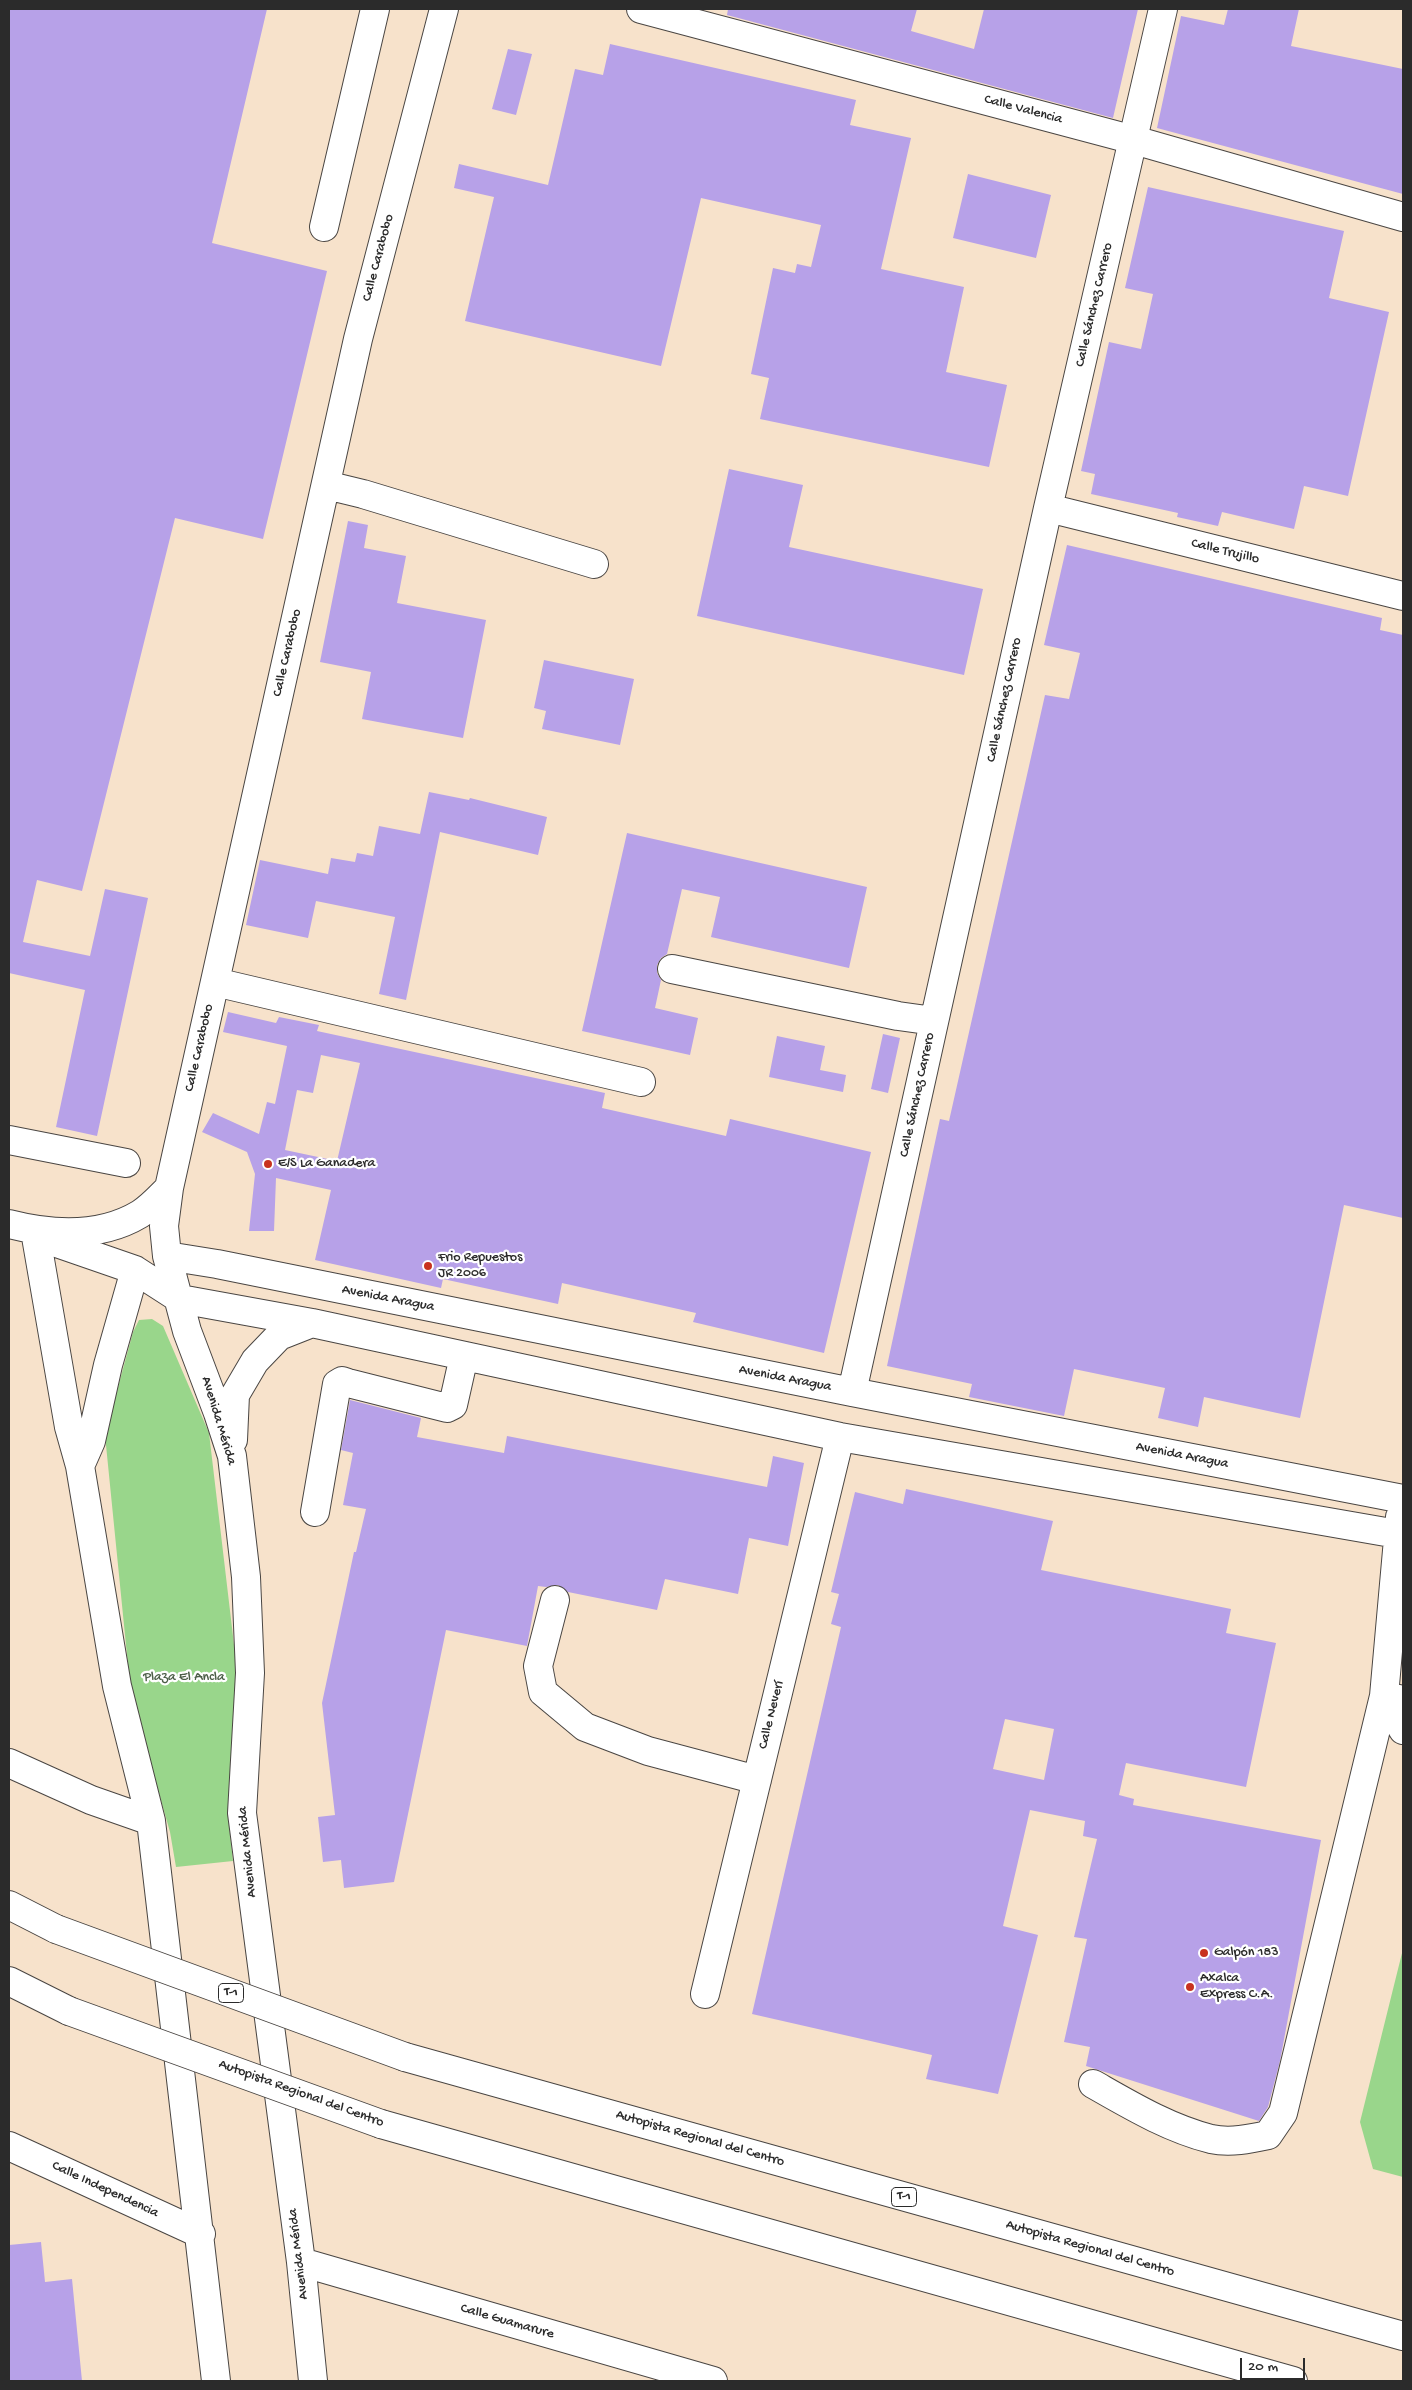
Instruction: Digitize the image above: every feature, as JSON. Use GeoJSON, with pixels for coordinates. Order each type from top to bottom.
{"type":"FeatureCollection","features":[{"type":"Feature","properties":{"kind":"main road"},"geometry":{"type":"LineString","coordinates":[[324,227],[375,9]]}},
{"type":"Feature","properties":{"kind":"main road","name":"Calle Carabobo"},"geometry":{"type":"LineString","coordinates":[[180,1299],[167,1256],[164,1226],[169,1188],[358,339],[444,9]]}},
{"type":"Feature","properties":{"kind":"main road","name":"Calle Valencia"},"geometry":{"type":"LineString","coordinates":[[642,9],[1134,140],[1403,216]]}},
{"type":"Feature","properties":{"kind":"main road","name":"Calle Sánchez Carrero"},"geometry":{"type":"LineString","coordinates":[[852,1392],[1048,508],[1163,9]]}},
{"type":"Feature","properties":{"kind":"main road"},"geometry":{"type":"LineString","coordinates":[[326,485],[363,494],[594,564]]}},
{"type":"Feature","properties":{"kind":"main road","name":"Calle Trujillo"},"geometry":{"type":"LineString","coordinates":[[1048,508],[1403,596]]}},
{"type":"Feature","properties":{"kind":"main road"},"geometry":{"type":"LineString","coordinates":[[672,969],[934,1022]]}},
{"type":"Feature","properties":{"kind":"main road"},"geometry":{"type":"LineString","coordinates":[[215,982],[642,1082]]}},
{"type":"Feature","properties":{"kind":"main road"},"geometry":{"type":"LineString","coordinates":[[9,1140],[126,1163]]}},
{"type":"Feature","properties":{"kind":"main road"},"geometry":{"type":"LineString","coordinates":[[9,1224],[35,1231],[86,1232],[112,1228],[141,1213],[169,1188]]}},
{"type":"Feature","properties":{"kind":"main road"},"geometry":{"type":"LineString","coordinates":[[35,1231],[54,1242],[135,1270],[180,1299],[312,1323],[840,1437],[1400,1535]]}},
{"type":"Feature","properties":{"kind":"main road"},"geometry":{"type":"LineString","coordinates":[[35,1231],[69,1427],[80,1466],[117,1686],[151,1821],[201,2234],[216,2381]]}},
{"type":"Feature","properties":{"kind":"main road"},"geometry":{"type":"LineString","coordinates":[[135,1270],[167,1256]]}},
{"type":"Feature","properties":{"kind":"main road","name":"Avenida Aragua"},"geometry":{"type":"LineString","coordinates":[[167,1256],[217,1264],[852,1392],[1403,1500]]}},
{"type":"Feature","properties":{"kind":"main road"},"geometry":{"type":"LineString","coordinates":[[80,1466],[91,1441],[108,1366],[135,1270]]}},
{"type":"Feature","properties":{"kind":"main road","name":"Avenida Mérida"},"geometry":{"type":"LineString","coordinates":[[180,1299],[187,1331],[232,1456],[246,1577],[250,1674],[242,1814],[302,2262],[313,2381]]}},
{"type":"Feature","properties":{"kind":"main road"},"geometry":{"type":"LineString","coordinates":[[232,1456],[235,1395],[255,1361],[279,1336],[312,1323]]}},
{"type":"Feature","properties":{"kind":"main road"},"geometry":{"type":"LineString","coordinates":[[315,1512],[338,1384],[342,1381],[447,1408],[453,1405],[456,1398],[464,1356]]}},
{"type":"Feature","properties":{"kind":"main road","name":"Calle Neverí"},"geometry":{"type":"LineString","coordinates":[[704,1994],[840,1437]]}},
{"type":"Feature","properties":{"kind":"main road"},"geometry":{"type":"LineString","coordinates":[[1093,2084],[1154,2118],[1212,2139],[1244,2140],[1268,2136],[1283,2113],[1394,1698],[1403,1500]]}},
{"type":"Feature","properties":{"kind":"main road"},"geometry":{"type":"LineString","coordinates":[[555,1600],[538,1666],[544,1692],[585,1727],[648,1751],[757,1780]]}},
{"type":"Feature","properties":{"kind":"main road"},"geometry":{"type":"LineString","coordinates":[[1394,1698],[1403,1730]]}},
{"type":"Feature","properties":{"kind":"main road"},"geometry":{"type":"LineString","coordinates":[[9,1763],[91,1800],[151,1821]]}},
{"type":"Feature","properties":{"kind":"main road","name":"Autopista Regional del Centro"},"geometry":{"type":"LineString","coordinates":[[9,1905],[56,1929],[405,2057],[1403,2336]]}},
{"type":"Feature","properties":{"kind":"main road","name":"Autopista Regional del Centro"},"geometry":{"type":"LineString","coordinates":[[9,1981],[69,2011],[381,2124],[1293,2381]]}},
{"type":"Feature","properties":{"kind":"main road","name":"Calle Independencia"},"geometry":{"type":"LineString","coordinates":[[9,2146],[201,2234]]}},
{"type":"Feature","properties":{"kind":"main road","name":"Calle Guamarure"},"geometry":{"type":"LineString","coordinates":[[302,2262],[713,2381]]}},
{"type":"Feature","properties":{"kind":"green space","name":"Plaza El Ancla"},"geometry":{"type":"Polygon","coordinates":[[[152,1319],[163,1326],[209,1433],[239,1687],[229,1825],[233,1861],[176,1867],[170,1832],[131,1695],[105,1435],[133,1332],[139,1320],[152,1319]]]}},
{"type":"Feature","properties":{"kind":"green space"},"geometry":{"type":"Polygon","coordinates":[[[1403,1949],[1403,2177],[1373,2169],[1360,2122],[1403,1949]]]}},
{"type":"Feature","properties":{"kind":"building"},"geometry":{"type":"Polygon","coordinates":[[[9,9],[267,9],[212,243],[327,271],[263,539],[175,518],[82,891],[37,880],[23,942],[90,956],[105,889],[148,898],[97,1136],[56,1127],[85,990],[9,973],[9,9]]]}},
{"type":"Feature","properties":{"kind":"building"},"geometry":{"type":"Polygon","coordinates":[[[728,9],[917,9],[911,31],[974,49],[984,9],[1138,9],[1113,118],[727,15],[728,9]]]}},
{"type":"Feature","properties":{"kind":"building"},"geometry":{"type":"Polygon","coordinates":[[[1228,9],[1299,9],[1291,46],[1403,69],[1403,194],[1157,128],[1181,16],[1224,25],[1228,9]]]}},
{"type":"Feature","properties":{"kind":"building"},"geometry":{"type":"Polygon","coordinates":[[[610,44],[856,100],[850,125],[911,138],[881,269],[964,287],[946,372],[1007,385],[989,467],[760,419],[769,378],[751,374],[773,268],[795,273],[797,264],[811,267],[821,225],[701,198],[661,366],[465,321],[494,197],[454,188],[459,164],[548,185],[575,69],[603,75],[610,44]]]}},
{"type":"Feature","properties":{"kind":"building"},"geometry":{"type":"Polygon","coordinates":[[[508,49],[532,54],[516,115],[492,109],[508,49]]]}},
{"type":"Feature","properties":{"kind":"building"},"geometry":{"type":"Polygon","coordinates":[[[968,174],[1051,195],[1036,258],[953,238],[968,174]]]}},
{"type":"Feature","properties":{"kind":"building"},"geometry":{"type":"Polygon","coordinates":[[[1148,187],[1344,231],[1329,298],[1389,312],[1348,496],[1304,486],[1294,529],[1222,512],[1218,526],[1177,517],[1178,513],[1091,494],[1095,474],[1081,471],[1109,342],[1141,349],[1153,294],[1125,288],[1148,187]]]}},
{"type":"Feature","properties":{"kind":"building"},"geometry":{"type":"Polygon","coordinates":[[[729,469],[803,485],[789,547],[983,589],[964,675],[697,616],[729,469]]]}},
{"type":"Feature","properties":{"kind":"building"},"geometry":{"type":"Polygon","coordinates":[[[348,521],[368,525],[364,548],[406,556],[397,603],[486,620],[463,738],[362,719],[371,672],[320,662],[348,521]]]}},
{"type":"Feature","properties":{"kind":"building"},"geometry":{"type":"Polygon","coordinates":[[[1067,545],[1382,618],[1380,630],[1403,635],[1403,1218],[1344,1205],[1300,1418],[1204,1397],[1198,1427],[1158,1418],[1165,1388],[1074,1369],[1064,1416],[969,1397],[972,1384],[887,1366],[940,1119],[949,1121],[1045,695],[1069,699],[1080,653],[1044,645],[1067,545]]]}},
{"type":"Feature","properties":{"kind":"building"},"geometry":{"type":"Polygon","coordinates":[[[544,660],[634,679],[620,745],[542,729],[546,711],[534,708],[544,660]]]}},
{"type":"Feature","properties":{"kind":"building"},"geometry":{"type":"Polygon","coordinates":[[[429,792],[469,800],[470,798],[547,817],[538,855],[440,832],[406,1000],[379,994],[395,917],[316,901],[308,938],[246,925],[260,860],[328,874],[331,858],[355,862],[357,853],[373,856],[379,826],[420,834],[429,792]]]}},
{"type":"Feature","properties":{"kind":"building"},"geometry":{"type":"Polygon","coordinates":[[[627,833],[867,887],[849,968],[711,937],[720,897],[682,889],[667,954],[661,958],[657,965],[657,973],[661,980],[655,1008],[698,1018],[690,1055],[582,1031],[627,833]]]}},
{"type":"Feature","properties":{"kind":"building"},"geometry":{"type":"Polygon","coordinates":[[[228,1012],[276,1023],[279,1017],[319,1025],[317,1031],[605,1093],[602,1108],[726,1136],[730,1119],[871,1152],[824,1353],[693,1322],[696,1313],[562,1283],[558,1304],[443,1279],[441,1288],[315,1260],[331,1190],[276,1178],[274,1231],[249,1231],[255,1174],[247,1152],[202,1132],[213,1113],[259,1134],[267,1102],[275,1104],[287,1046],[223,1032],[228,1012]],[[321,1055],[313,1093],[297,1090],[285,1150],[337,1161],[360,1063],[321,1055]]]}},
{"type":"Feature","properties":{"kind":"building"},"geometry":{"type":"Polygon","coordinates":[[[883,1034],[900,1038],[888,1093],[871,1089],[883,1034]]]}},
{"type":"Feature","properties":{"kind":"building"},"geometry":{"type":"Polygon","coordinates":[[[777,1036],[825,1046],[820,1070],[846,1075],[843,1092],[769,1077],[777,1036]]]}},
{"type":"Feature","properties":{"kind":"building"},"geometry":{"type":"Polygon","coordinates":[[[350,1400],[421,1418],[417,1437],[504,1453],[507,1436],[767,1487],[773,1456],[804,1463],[788,1546],[749,1538],[738,1594],[665,1579],[657,1610],[568,1592],[558,1585],[538,1586],[527,1646],[446,1630],[394,1882],[344,1888],[341,1860],[323,1862],[318,1817],[335,1815],[322,1703],[354,1552],[356,1552],[366,1509],[343,1505],[353,1453],[341,1450],[350,1400]]]}},
{"type":"Feature","properties":{"kind":"building"},"geometry":{"type":"Polygon","coordinates":[[[906,1489],[1053,1521],[1041,1570],[1231,1609],[1226,1633],[1276,1643],[1246,1787],[1126,1763],[1119,1795],[1134,1799],[1133,1805],[1321,1840],[1280,2061],[1268,2107],[1259,2121],[1086,2066],[1090,2047],[1064,2042],[1087,1939],[1074,1937],[1097,1839],[1083,1836],[1085,1821],[1030,1810],[1003,1926],[1038,1935],[998,2094],[926,2079],[932,2055],[752,2014],[841,1627],[831,1624],[839,1594],[831,1592],[855,1492],[903,1504],[906,1489]],[[1005,1719],[993,1769],[1044,1780],[1054,1729],[1005,1719]]]}},
{"type":"Feature","properties":{"kind":"building"},"geometry":{"type":"Polygon","coordinates":[[[41,2242],[45,2282],[72,2279],[82,2381],[9,2381],[9,2245],[41,2242]]]}},
{"type":"Feature","properties":{"kind":"place","name":"E/S La Ganadera"},"geometry":{"type":"Point","coordinates":[268,1164]}},
{"type":"Feature","properties":{"kind":"place","name":"Frio Repuestos JR 2006"},"geometry":{"type":"Point","coordinates":[428,1266]}},
{"type":"Feature","properties":{"kind":"place","name":"Galpón 183"},"geometry":{"type":"Point","coordinates":[1204,1953]}},
{"type":"Feature","properties":{"kind":"place","name":"Axalca Express C.A."},"geometry":{"type":"Point","coordinates":[1190,1987]}}]}
